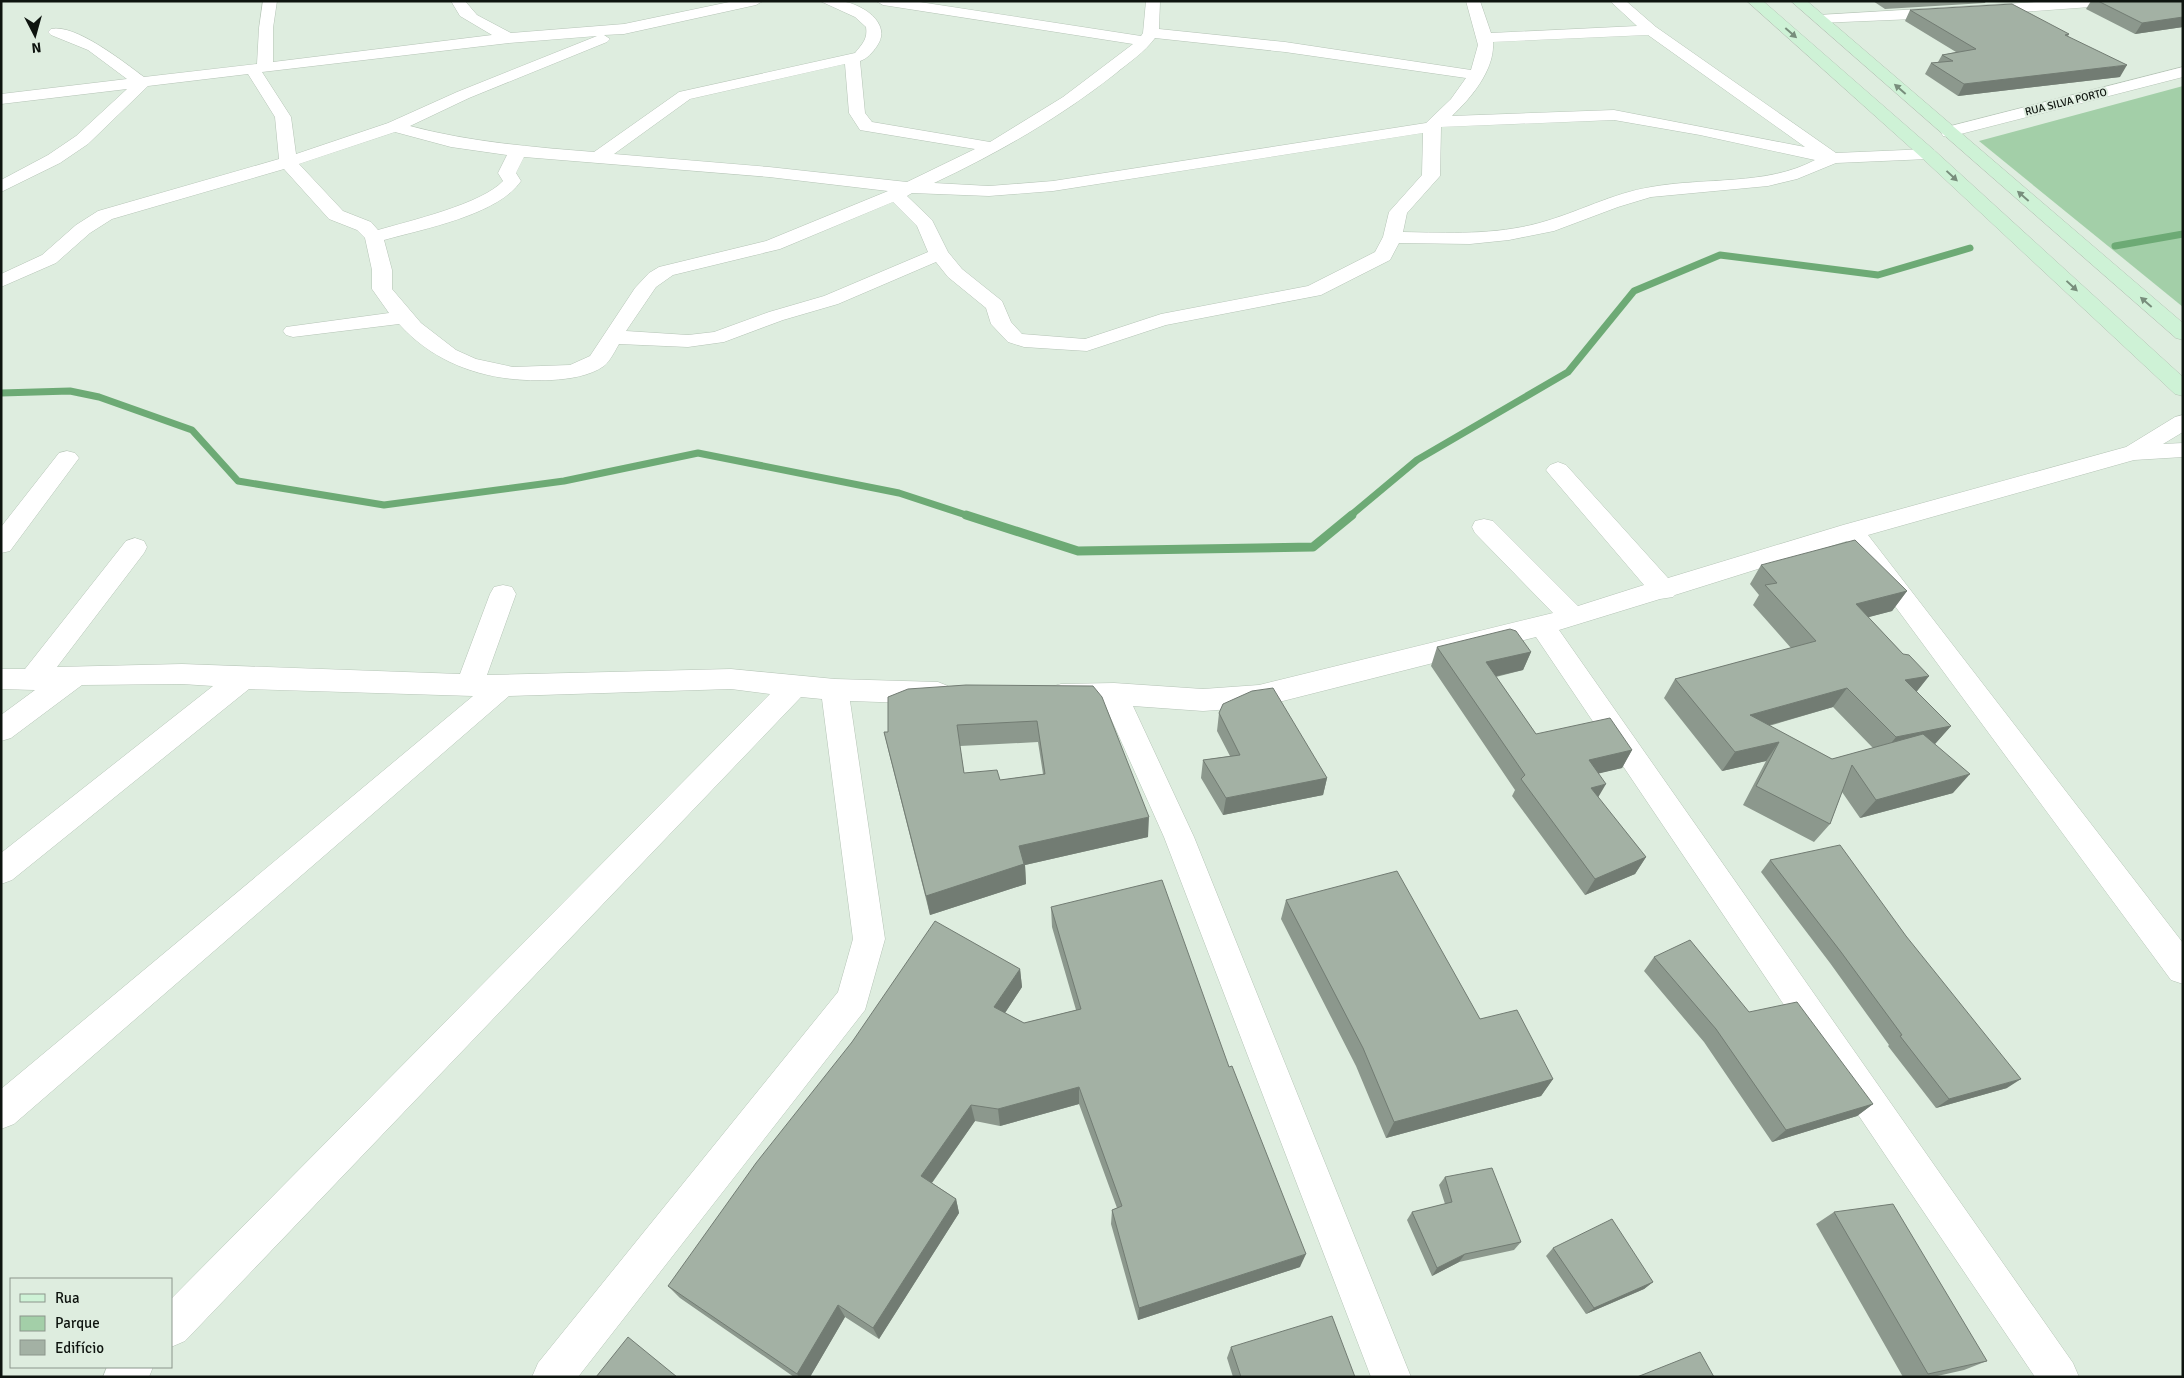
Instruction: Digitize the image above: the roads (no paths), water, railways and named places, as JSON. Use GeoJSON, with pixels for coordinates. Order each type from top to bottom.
{"type":"FeatureCollection","features":[{"type":"Feature","properties":{"kind":"main road"},"geometry":{"type":"LineString","coordinates":[[1754,1],[1928,154],[2183,389]]}},
{"type":"Feature","properties":{"kind":"main road"},"geometry":{"type":"LineString","coordinates":[[1798,1],[2183,334]]}},
{"type":"Feature","properties":{"kind":"street"},"geometry":{"type":"LineString","coordinates":[[270,1],[259,69],[284,117],[288,162],[338,216],[364,226],[374,237],[382,270],[382,289],[404,317],[444,353],[487,370],[513,374],[568,373],[587,368],[598,360],[656,277],[669,270],[771,246],[903,191],[1021,132],[1098,81],[1148,37],[1153,1]]}},
{"type":"Feature","properties":{"kind":"street"},"geometry":{"type":"LineString","coordinates":[[458,1],[464,12],[471,18],[509,38]]}},
{"type":"Feature","properties":{"kind":"street"},"geometry":{"type":"LineString","coordinates":[[1,99],[509,38],[624,29],[756,1]]}},
{"type":"Feature","properties":{"kind":"street"},"geometry":{"type":"LineString","coordinates":[[597,158],[678,98],[852,60],[872,45],[876,32],[872,22],[860,14],[827,1]]}},
{"type":"Feature","properties":{"kind":"street"},"geometry":{"type":"LineString","coordinates":[[882,1],[1148,37],[1285,47],[1476,75]]}},
{"type":"Feature","properties":{"kind":"street"},"geometry":{"type":"LineString","coordinates":[[903,191],[925,224],[939,254],[955,273],[997,308],[1001,324],[1015,338],[1024,341],[1075,346],[1099,343],[1161,320],[1314,291],[1383,256],[1392,237],[1398,212],[1405,202],[1421,190],[1432,176],[1434,124],[1453,108],[1476,75],[1485,50],[1473,1]]}},
{"type":"Feature","properties":{"kind":"street"},"geometry":{"type":"LineString","coordinates":[[1617,1],[1651,30],[1832,158]]}},
{"type":"Feature","properties":{"kind":"street"},"geometry":{"type":"LineString","coordinates":[[1819,19],[1937,14],[2118,1]]}},
{"type":"Feature","properties":{"kind":"street"},"geometry":{"type":"LineString","coordinates":[[1,281],[50,259],[83,229],[105,215],[288,162],[394,127],[624,29]]}},
{"type":"Feature","properties":{"kind":"street"},"geometry":{"type":"LineString","coordinates":[[1483,38],[1651,30]]}},
{"type":"Feature","properties":{"kind":"street"},"geometry":{"type":"LineString","coordinates":[[56,32],[93,47],[142,83]]}},
{"type":"Feature","properties":{"kind":"street"},"geometry":{"type":"LineString","coordinates":[[852,60],[857,113],[866,126],[991,147]]}},
{"type":"Feature","properties":{"kind":"street","name":"RUA SILVA PORTO"},"geometry":{"type":"LineString","coordinates":[[1949,132],[2183,72]]}},
{"type":"Feature","properties":{"kind":"street"},"geometry":{"type":"LineString","coordinates":[[1,187],[54,159],[82,140],[142,83]]}},
{"type":"Feature","properties":{"kind":"street"},"geometry":{"type":"LineString","coordinates":[[394,127],[450,142],[518,151],[769,172],[903,191],[989,191],[1053,186],[1434,124],[1614,115],[1700,130],[1832,158],[1928,154]]}},
{"type":"Feature","properties":{"kind":"street"},"geometry":{"type":"LineString","coordinates":[[374,237],[444,216],[486,200],[503,190],[511,185],[512,181],[507,173],[518,151]]}},
{"type":"Feature","properties":{"kind":"street"},"geometry":{"type":"LineString","coordinates":[[1392,237],[1477,237],[1545,228],[1643,193],[1693,185],[1776,180],[1811,170],[1832,158]]}},
{"type":"Feature","properties":{"kind":"street"},"geometry":{"type":"LineString","coordinates":[[613,337],[688,341],[716,338],[776,316],[831,300],[939,254]]}},
{"type":"Feature","properties":{"kind":"street"},"geometry":{"type":"LineString","coordinates":[[293,331],[404,317]]}},
{"type":"Feature","properties":{"kind":"street"},"geometry":{"type":"LineString","coordinates":[[2133,453],[2183,422]]}},
{"type":"Feature","properties":{"kind":"street"},"geometry":{"type":"LineString","coordinates":[[1039,695],[1114,694],[1203,700],[1259,696],[1542,626],[1664,591],[1852,531],[2133,453],[2183,450]]}},
{"type":"Feature","properties":{"kind":"street"},"geometry":{"type":"LineString","coordinates":[[1,545],[67,458]]}},
{"type":"Feature","properties":{"kind":"street"},"geometry":{"type":"LineString","coordinates":[[1558,470],[1664,591]]}},
{"type":"Feature","properties":{"kind":"street"},"geometry":{"type":"LineString","coordinates":[[1484,527],[1572,616]]}},
{"type":"Feature","properties":{"kind":"street"},"geometry":{"type":"LineString","coordinates":[[1852,531],[2183,969]]}},
{"type":"Feature","properties":{"kind":"street"},"geometry":{"type":"LineString","coordinates":[[32,680],[134,548]]}},
{"type":"Feature","properties":{"kind":"street"},"geometry":{"type":"LineString","coordinates":[[470,685],[503,594]]}},
{"type":"Feature","properties":{"kind":"street"},"geometry":{"type":"LineString","coordinates":[[1542,626],[2059,1377]]}},
{"type":"Feature","properties":{"kind":"street"},"geometry":{"type":"LineString","coordinates":[[1,680],[32,680],[77,675],[182,674],[243,678],[503,686],[643,680],[731,679],[835,690],[961,693]]}},
{"type":"Feature","properties":{"kind":"street"},"geometry":{"type":"LineString","coordinates":[[1,730],[77,675]]}},
{"type":"Feature","properties":{"kind":"street"},"geometry":{"type":"LineString","coordinates":[[1,871],[243,678]]}},
{"type":"Feature","properties":{"kind":"street"},"geometry":{"type":"LineString","coordinates":[[1,1112],[503,686]]}},
{"type":"Feature","properties":{"kind":"street"},"geometry":{"type":"LineString","coordinates":[[172,1327],[795,686]]}},
{"type":"Feature","properties":{"kind":"street"},"geometry":{"type":"LineString","coordinates":[[552,1377],[853,999],[869,938],[835,690]]}},
{"type":"Feature","properties":{"kind":"street"},"geometry":{"type":"LineString","coordinates":[[1114,694],[1178,837],[1391,1377]]}},
{"type":"Feature","properties":{"kind":"street"},"geometry":{"type":"LineString","coordinates":[[123,1377],[132,1368]]}},
{"type":"Feature","properties":{"kind":"waterway"},"geometry":{"type":"LineString","coordinates":[[2115,246],[2183,234]]}},
{"type":"Feature","properties":{"kind":"waterway"},"geometry":{"type":"LineString","coordinates":[[1350,516],[1417,460],[1568,372],[1634,291],[1720,255],[1878,275],[1970,248]]}},
{"type":"Feature","properties":{"kind":"waterway"},"geometry":{"type":"LineString","coordinates":[[1,393],[70,391],[99,397],[192,430],[238,481],[384,505],[564,481],[698,453],[899,493],[969,516]]}},
{"type":"Feature","properties":{"kind":"waterway"},"geometry":{"type":"LineString","coordinates":[[966,515],[1078,551],[1313,547],[1352,515]]}}]}
